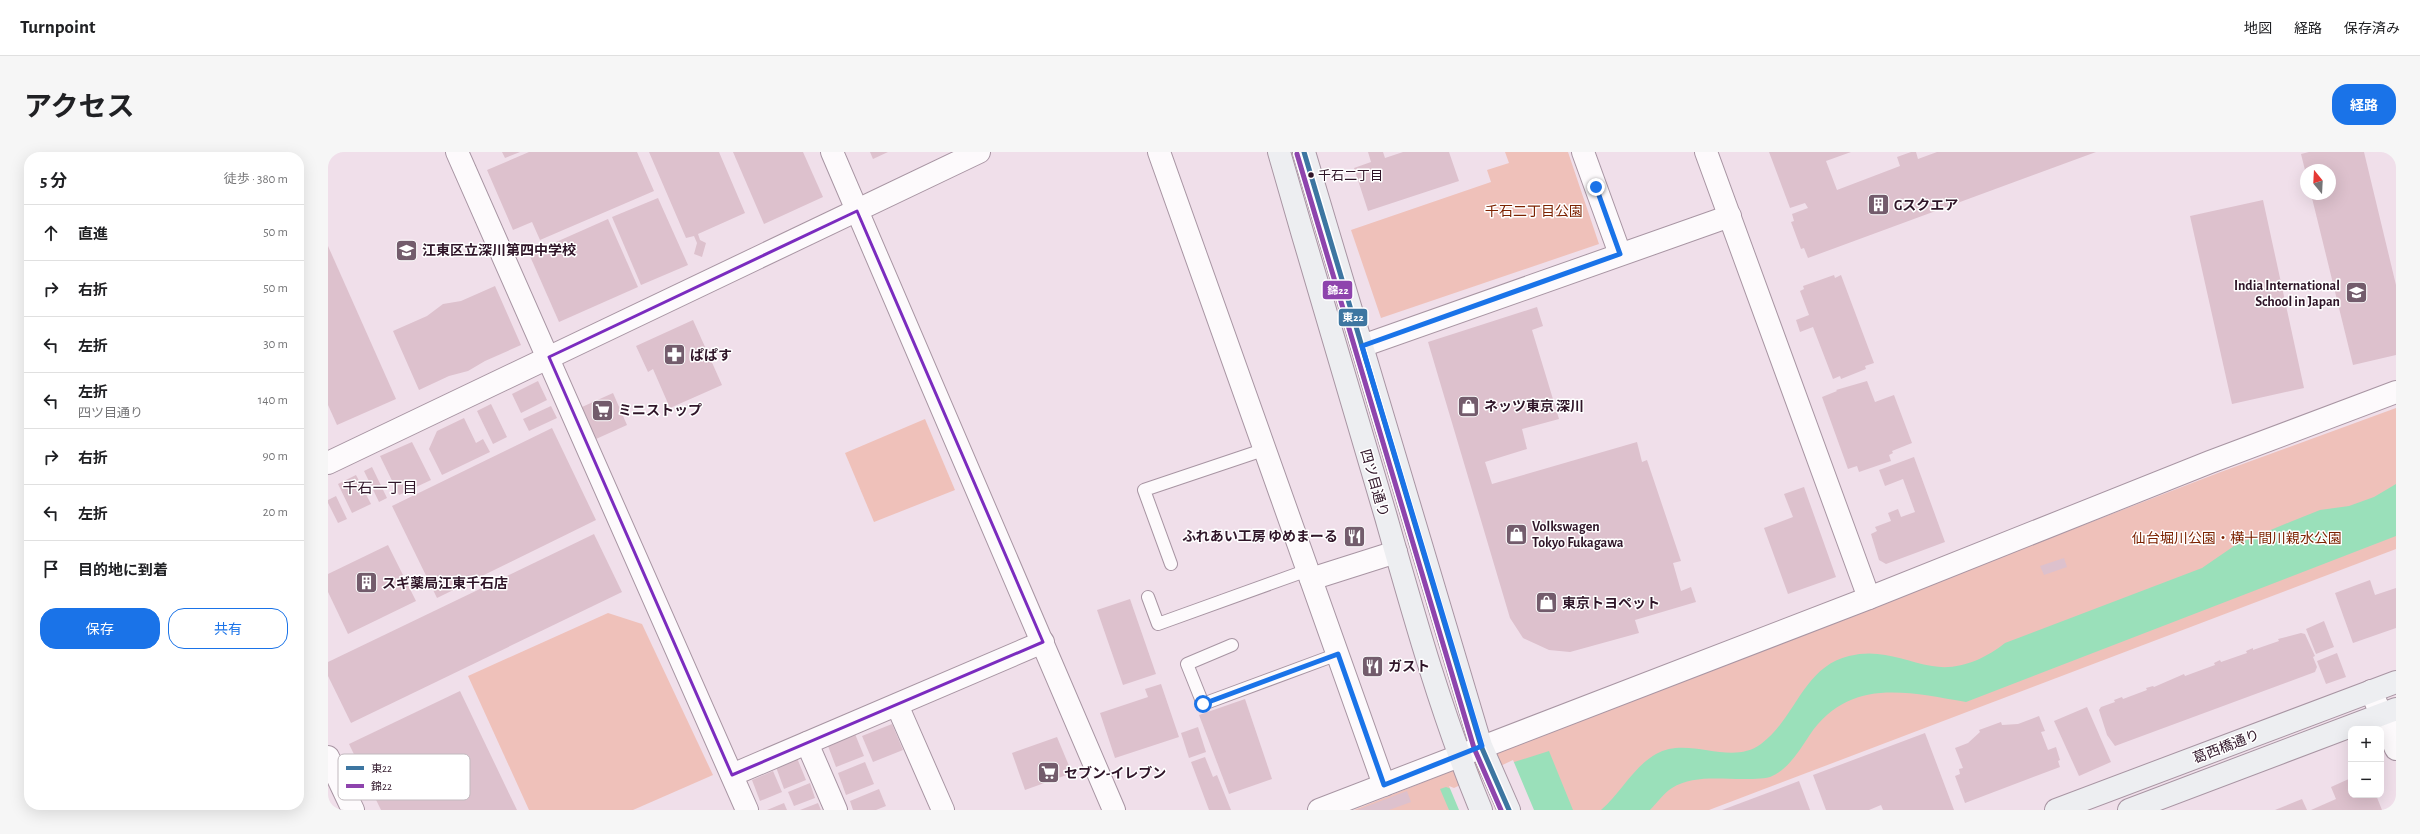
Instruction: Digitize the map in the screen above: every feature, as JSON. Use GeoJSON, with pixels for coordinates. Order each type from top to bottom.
{"type":"FeatureCollection","features":[{"type":"Feature","properties":{"kind":"main road","name":"四ツ目通り"},"geometry":{"type":"LineString","coordinates":[[1279,152],[1396,552],[1461,762],[1481,810]]}},
{"type":"Feature","properties":{"kind":"main road","name":"四ツ目通り"},"geometry":{"type":"LineString","coordinates":[[1304,152],[1485,753],[1509,810]]}},
{"type":"Feature","properties":{"kind":"main road","name":"葛西橋通り"},"geometry":{"type":"LineString","coordinates":[[2056,810],[2396,682]]}},
{"type":"Feature","properties":{"kind":"main road","name":"葛西橋通り"},"geometry":{"type":"LineString","coordinates":[[2129,810],[2389,712]]}},
{"type":"Feature","properties":{"kind":"street"},"geometry":{"type":"LineString","coordinates":[[457,152],[549,357],[747,810]]}},
{"type":"Feature","properties":{"kind":"street"},"geometry":{"type":"LineString","coordinates":[[832,152],[1114,810]]}},
{"type":"Feature","properties":{"kind":"street"},"geometry":{"type":"LineString","coordinates":[[328,463],[979,152]]}},
{"type":"Feature","properties":{"kind":"street"},"geometry":{"type":"LineString","coordinates":[[1159,152],[1263,450],[1310,575],[1384,785]]}},
{"type":"Feature","properties":{"kind":"street"},"geometry":{"type":"LineString","coordinates":[[1584,152],[1620,254]]}},
{"type":"Feature","properties":{"kind":"street"},"geometry":{"type":"LineString","coordinates":[[1706,152],[1869,598]]}},
{"type":"Feature","properties":{"kind":"street"},"geometry":{"type":"LineString","coordinates":[[1362,346],[1730,216]]}},
{"type":"Feature","properties":{"kind":"street"},"geometry":{"type":"LineString","coordinates":[[1319,810],[1384,785],[1461,762],[1485,753],[2210,462],[2396,392]]}},
{"type":"Feature","properties":{"kind":"street"},"geometry":{"type":"LineString","coordinates":[[1310,575],[1396,552]]}},
{"type":"Feature","properties":{"kind":"street"},"geometry":{"type":"LineString","coordinates":[[732,775],[1043,642]]}},
{"type":"Feature","properties":{"kind":"street"},"geometry":{"type":"LineString","coordinates":[[2371,691],[2389,712],[2396,749]]}},
{"type":"Feature","properties":{"kind":"street"},"geometry":{"type":"LineString","coordinates":[[897,705],[943,810]]}},
{"type":"Feature","properties":{"kind":"street"},"geometry":{"type":"LineString","coordinates":[[807,743],[836,810]]}},
{"type":"Feature","properties":{"kind":"street"},"geometry":{"type":"LineString","coordinates":[[328,757],[338,778]]}},
{"type":"Feature","properties":{"kind":"street"},"geometry":{"type":"LineString","coordinates":[[348,800],[353,810]]}},
{"type":"Feature","properties":{"kind":"lane"},"geometry":{"type":"LineString","coordinates":[[1171,564],[1144,490],[1263,450]]}},
{"type":"Feature","properties":{"kind":"lane"},"geometry":{"type":"LineString","coordinates":[[1148,597],[1158,624],[1310,575]]}},
{"type":"Feature","properties":{"kind":"lane"},"geometry":{"type":"LineString","coordinates":[[1232,645],[1187,664],[1203,704],[1338,654]]}},
{"type":"Feature","properties":{"kind":"highlighted area"},"geometry":{"type":"Polygon","coordinates":[[[857,211],[1043,642],[732,775],[549,357],[857,211]]]}},
{"type":"Feature","properties":{"kind":"green space","name":"千石二丁目公園"},"geometry":{"type":"Polygon","coordinates":[[[1505,152],[1568,152],[1599,244],[1381,318],[1351,230],[1491,182],[1487,170],[1509,163],[1505,152]]]}},
{"type":"Feature","properties":{"kind":"green space","name":"仙台堀川公園・横十間川親水公園"},"geometry":{"type":"Polygon","coordinates":[[[2396,408],[2396,549],[1709,810],[1354,810],[1594,714],[2218,473],[2396,408]]]}},
{"type":"Feature","properties":{"kind":"green space"},"geometry":{"type":"Polygon","coordinates":[[[925,419],[955,490],[874,522],[845,453],[925,419]]]}},
{"type":"Feature","properties":{"kind":"green space"},"geometry":{"type":"Polygon","coordinates":[[[608,613],[642,624],[713,775],[633,810],[529,810],[468,676],[608,613]]]}},
{"type":"Feature","properties":{"kind":"shaded area"},"geometry":{"type":"Polygon","coordinates":[[[2396,484],[2396,536],[1966,702],[1901,693],[1880,693],[1860,697],[1842,704],[1825,717],[1788,765],[1770,777],[1753,779],[1697,779],[1672,788],[1663,795],[1650,810],[1601,810],[1634,773],[1648,759],[1656,754],[1669,749],[1682,748],[1736,753],[1749,750],[1761,744],[1783,721],[1810,682],[1833,662],[1849,656],[1871,653],[1942,667],[1952,667],[1971,662],[1989,654],[2005,643],[2202,568],[2237,544],[2320,510],[2349,506],[2374,497],[2396,484]]]}},
{"type":"Feature","properties":{"kind":"shaded area"},"geometry":{"type":"Polygon","coordinates":[[[1549,751],[1573,810],[1449,810],[1440,789],[1446,787],[1454,790],[1511,763],[1549,751]]]}},
{"type":"Feature","properties":{"kind":"pier"},"geometry":{"type":"Polygon","coordinates":[[[1513,760],[1534,810],[1459,810],[1449,786],[1454,788],[1513,760]]]}},
{"type":"Feature","properties":{"kind":"building"},"geometry":{"type":"Polygon","coordinates":[[[502,152],[520,152],[505,158],[502,152]]]}},
{"type":"Feature","properties":{"kind":"building"},"geometry":{"type":"Polygon","coordinates":[[[529,152],[637,152],[654,191],[540,240],[532,222],[513,230],[487,170],[529,152]]]}},
{"type":"Feature","properties":{"kind":"building"},"geometry":{"type":"Polygon","coordinates":[[[649,152],[719,152],[745,213],[698,234],[700,240],[706,243],[702,257],[694,254],[697,243],[694,236],[686,238],[649,152]]]}},
{"type":"Feature","properties":{"kind":"building"},"geometry":{"type":"Polygon","coordinates":[[[733,152],[803,152],[823,197],[764,224],[733,152]]]}},
{"type":"Feature","properties":{"kind":"building"},"geometry":{"type":"Polygon","coordinates":[[[870,152],[888,152],[873,159],[870,152]]]}},
{"type":"Feature","properties":{"kind":"building"},"geometry":{"type":"Polygon","coordinates":[[[1368,152],[1383,152],[1385,158],[1403,152],[1449,152],[1459,181],[1368,211],[1354,168],[1371,162],[1368,152]]]}},
{"type":"Feature","properties":{"kind":"building","name":"Gスクエア"},"geometry":{"type":"Polygon","coordinates":[[[1769,152],[1851,152],[1826,161],[1837,190],[1900,166],[1897,157],[1911,152],[1916,152],[1918,159],[1937,152],[2096,152],[1808,258],[1804,248],[1801,249],[1791,222],[1794,221],[1792,214],[1808,208],[1805,203],[1790,208],[1769,152]]]}},
{"type":"Feature","properties":{"kind":"building"},"geometry":{"type":"Polygon","coordinates":[[[2309,152],[2364,152],[2396,285],[2396,355],[2353,365],[2312,200],[2336,200],[2336,164],[2304,164],[2301,154],[2309,152]]]}},
{"type":"Feature","properties":{"kind":"building"},"geometry":{"type":"Polygon","coordinates":[[[658,198],[688,265],[641,285],[612,217],[658,198]]]}},
{"type":"Feature","properties":{"kind":"building"},"geometry":{"type":"Polygon","coordinates":[[[2263,200],[2304,388],[2232,404],[2190,216],[2263,200]]]}},
{"type":"Feature","properties":{"kind":"building"},"geometry":{"type":"Polygon","coordinates":[[[608,219],[638,287],[559,322],[529,254],[608,219]]]}},
{"type":"Feature","properties":{"kind":"building"},"geometry":{"type":"Polygon","coordinates":[[[328,246],[396,399],[337,425],[328,405],[328,246]]]}},
{"type":"Feature","properties":{"kind":"building"},"geometry":{"type":"Polygon","coordinates":[[[1834,275],[1835,278],[1841,275],[1874,363],[1865,366],[1866,369],[1841,379],[1840,376],[1833,379],[1813,327],[1800,332],[1796,320],[1809,315],[1800,291],[1804,289],[1803,286],[1834,275]]]}},
{"type":"Feature","properties":{"kind":"building"},"geometry":{"type":"Polygon","coordinates":[[[495,286],[521,345],[485,361],[468,371],[449,376],[419,390],[393,331],[427,316],[443,304],[461,301],[495,286]]]}},
{"type":"Feature","properties":{"kind":"building"},"geometry":{"type":"Polygon","coordinates":[[[1537,307],[1543,326],[1532,330],[1559,419],[1522,429],[1527,449],[1485,462],[1492,484],[1637,442],[1642,462],[1647,460],[1681,561],[1673,563],[1681,591],[1691,587],[1696,602],[1635,620],[1639,633],[1570,652],[1549,650],[1523,638],[1510,618],[1428,342],[1537,307]]]}},
{"type":"Feature","properties":{"kind":"building"},"geometry":{"type":"Polygon","coordinates":[[[693,320],[722,385],[670,408],[653,369],[648,372],[636,346],[693,320]]]}},
{"type":"Feature","properties":{"kind":"building"},"geometry":{"type":"Polygon","coordinates":[[[538,381],[547,400],[521,413],[512,394],[538,381]]]}},
{"type":"Feature","properties":{"kind":"building"},"geometry":{"type":"Polygon","coordinates":[[[1867,381],[1875,402],[1894,395],[1912,443],[1892,451],[1893,453],[1889,455],[1891,461],[1859,472],[1857,466],[1848,469],[1822,397],[1837,391],[1836,390],[1867,381]]]}},
{"type":"Feature","properties":{"kind":"building"},"geometry":{"type":"Polygon","coordinates":[[[613,393],[627,425],[596,439],[582,407],[613,393]]]}},
{"type":"Feature","properties":{"kind":"building"},"geometry":{"type":"Polygon","coordinates":[[[491,404],[507,437],[493,444],[477,411],[491,404]]]}},
{"type":"Feature","properties":{"kind":"building"},"geometry":{"type":"Polygon","coordinates":[[[551,406],[557,418],[529,431],[523,419],[551,406]]]}},
{"type":"Feature","properties":{"kind":"building"},"geometry":{"type":"Polygon","coordinates":[[[464,418],[476,443],[483,439],[490,452],[442,475],[429,449],[437,431],[464,418]]]}},
{"type":"Feature","properties":{"kind":"building"},"geometry":{"type":"Polygon","coordinates":[[[552,428],[596,520],[437,598],[392,506],[552,428]]]}},
{"type":"Feature","properties":{"kind":"building"},"geometry":{"type":"Polygon","coordinates":[[[412,442],[431,480],[399,495],[380,456],[412,442]]]}},
{"type":"Feature","properties":{"kind":"building"},"geometry":{"type":"Polygon","coordinates":[[[1914,457],[1945,542],[1886,564],[1879,560],[1871,534],[1877,531],[1875,527],[1891,521],[1888,513],[1898,509],[1901,517],[1915,512],[1903,479],[1885,486],[1879,470],[1914,457]]]}},
{"type":"Feature","properties":{"kind":"building"},"geometry":{"type":"Polygon","coordinates":[[[372,467],[387,498],[379,502],[364,471],[372,467]]]}},
{"type":"Feature","properties":{"kind":"building"},"geometry":{"type":"Polygon","coordinates":[[[356,475],[371,504],[352,513],[338,484],[356,475]]]}},
{"type":"Feature","properties":{"kind":"building"},"geometry":{"type":"Polygon","coordinates":[[[1804,487],[1836,577],[1788,594],[1764,528],[1793,517],[1784,494],[1804,487]]]}},
{"type":"Feature","properties":{"kind":"building"},"geometry":{"type":"Polygon","coordinates":[[[336,496],[347,519],[338,523],[328,503],[328,500],[336,496]]]}},
{"type":"Feature","properties":{"kind":"building"},"geometry":{"type":"Polygon","coordinates":[[[594,534],[622,592],[351,723],[328,676],[328,662],[594,534]]]}},
{"type":"Feature","properties":{"kind":"building","name":"スギ薬局江東千石店"},"geometry":{"type":"Polygon","coordinates":[[[388,545],[416,601],[348,634],[328,592],[328,574],[388,545]]]}},
{"type":"Feature","properties":{"kind":"building"},"geometry":{"type":"Polygon","coordinates":[[[2064,558],[2067,567],[2044,575],[2040,566],[2064,558]]]}},
{"type":"Feature","properties":{"kind":"building"},"geometry":{"type":"Polygon","coordinates":[[[2370,580],[2375,595],[2396,588],[2396,628],[2353,643],[2335,593],[2370,580]]]}},
{"type":"Feature","properties":{"kind":"building"},"geometry":{"type":"Polygon","coordinates":[[[1130,599],[1156,674],[1123,685],[1097,610],[1130,599]]]}},
{"type":"Feature","properties":{"kind":"building"},"geometry":{"type":"Polygon","coordinates":[[[2324,621],[2334,647],[2316,654],[2306,629],[2324,621]]]}},
{"type":"Feature","properties":{"kind":"building"},"geometry":{"type":"Polygon","coordinates":[[[2301,633],[2305,634],[2315,656],[2313,657],[2317,667],[2315,672],[2115,746],[2107,735],[2099,710],[2101,707],[2115,702],[2114,700],[2122,697],[2123,699],[2147,690],[2146,688],[2154,687],[2184,674],[2185,676],[2215,665],[2214,663],[2220,660],[2221,662],[2247,653],[2246,651],[2253,648],[2253,650],[2279,641],[2278,639],[2301,633]]]}},
{"type":"Feature","properties":{"kind":"building"},"geometry":{"type":"Polygon","coordinates":[[[2337,653],[2346,677],[2326,684],[2317,661],[2337,653]]]}},
{"type":"Feature","properties":{"kind":"building"},"geometry":{"type":"Polygon","coordinates":[[[1161,684],[1179,737],[1115,758],[1100,713],[1148,697],[1145,689],[1161,684]]]}},
{"type":"Feature","properties":{"kind":"building"},"geometry":{"type":"Polygon","coordinates":[[[460,691],[517,810],[381,810],[376,800],[470,800],[470,754],[354,754],[349,744],[460,691]]]}},
{"type":"Feature","properties":{"kind":"building"},"geometry":{"type":"Polygon","coordinates":[[[1245,699],[1272,779],[1229,794],[1199,715],[1245,699]]]}},
{"type":"Feature","properties":{"kind":"building"},"geometry":{"type":"Polygon","coordinates":[[[2087,707],[2111,762],[2079,776],[2054,721],[2087,707]]]}},
{"type":"Feature","properties":{"kind":"building"},"geometry":{"type":"Polygon","coordinates":[[[2039,716],[2045,731],[2041,732],[2048,750],[2056,747],[2060,760],[2058,761],[2060,767],[1965,803],[1955,776],[1960,774],[1959,769],[1963,768],[1955,748],[1968,743],[1980,732],[1979,730],[2001,722],[2002,725],[2018,724],[2039,716]]]}},
{"type":"Feature","properties":{"kind":"building"},"geometry":{"type":"Polygon","coordinates":[[[892,724],[903,750],[873,762],[862,736],[892,724]]]}},
{"type":"Feature","properties":{"kind":"building"},"geometry":{"type":"Polygon","coordinates":[[[1198,727],[1206,752],[1189,758],[1181,733],[1198,727]]]}},
{"type":"Feature","properties":{"kind":"building"},"geometry":{"type":"Polygon","coordinates":[[[1925,733],[1954,810],[1883,810],[1881,805],[1869,810],[1826,810],[1813,775],[1925,733]]]}},
{"type":"Feature","properties":{"kind":"building"},"geometry":{"type":"Polygon","coordinates":[[[855,734],[864,756],[836,767],[828,746],[855,734]]]}},
{"type":"Feature","properties":{"kind":"building"},"geometry":{"type":"Polygon","coordinates":[[[1057,737],[1072,773],[1025,790],[1012,753],[1057,737]]]}},
{"type":"Feature","properties":{"kind":"building"},"geometry":{"type":"Polygon","coordinates":[[[1205,757],[1213,777],[1217,775],[1231,810],[1209,810],[1191,762],[1205,757]]]}},
{"type":"Feature","properties":{"kind":"building"},"geometry":{"type":"Polygon","coordinates":[[[797,758],[806,780],[784,789],[776,767],[797,758]]]}},
{"type":"Feature","properties":{"kind":"building"},"geometry":{"type":"Polygon","coordinates":[[[865,762],[874,784],[846,795],[838,773],[865,762]]]}},
{"type":"Feature","properties":{"kind":"building"},"geometry":{"type":"Polygon","coordinates":[[[773,771],[782,792],[760,801],[752,780],[773,771]]]}},
{"type":"Feature","properties":{"kind":"building"},"geometry":{"type":"Polygon","coordinates":[[[2348,779],[2348,798],[2377,798],[2382,810],[2311,810],[2336,799],[2331,787],[2348,779]]]}},
{"type":"Feature","properties":{"kind":"building"},"geometry":{"type":"Polygon","coordinates":[[[1799,781],[1810,810],[1722,810],[1799,781]]]}},
{"type":"Feature","properties":{"kind":"building"},"geometry":{"type":"Polygon","coordinates":[[[810,783],[815,798],[794,806],[788,792],[810,783]]]}},
{"type":"Feature","properties":{"kind":"building"},"geometry":{"type":"Polygon","coordinates":[[[879,789],[886,806],[876,810],[853,810],[850,801],[879,789]]]}},
{"type":"Feature","properties":{"kind":"building"},"geometry":{"type":"Polygon","coordinates":[[[1407,791],[1411,802],[1389,810],[1357,810],[1407,791]]]}},
{"type":"Feature","properties":{"kind":"building"},"geometry":{"type":"Polygon","coordinates":[[[2302,799],[2307,810],[2275,810],[2302,799]]]}},
{"type":"Feature","properties":{"kind":"building"},"geometry":{"type":"Polygon","coordinates":[[[784,803],[787,810],[767,810],[784,803]]]}},
{"type":"Feature","properties":{"kind":"building"},"geometry":{"type":"Polygon","coordinates":[[[818,803],[821,810],[800,810],[818,803]]]}},
{"type":"Feature","properties":{"kind":"transit line","name":"東22"},"geometry":{"type":"LineString","coordinates":[[1304,152],[1481,746],[1509,810]]}},
{"type":"Feature","properties":{"kind":"transit line","name":"錦22"},"geometry":{"type":"LineString","coordinates":[[1297,154],[1474,748],[1501,810]]}},
{"type":"Feature","properties":{"kind":"place","name":"千石二丁目"},"geometry":{"type":"Point","coordinates":[1311,175]}},
{"type":"Feature","properties":{"kind":"place","name":"Gスクエア"},"geometry":{"type":"Point","coordinates":[1878,205]}},
{"type":"Feature","properties":{"kind":"place","name":"江東区立深川第四中学校"},"geometry":{"type":"Point","coordinates":[406,250]}},
{"type":"Feature","properties":{"kind":"place","name":"India International School in Japan"},"geometry":{"type":"Point","coordinates":[2356,293]}},
{"type":"Feature","properties":{"kind":"place","name":"ぱぱす"},"geometry":{"type":"Point","coordinates":[674,355]}},
{"type":"Feature","properties":{"kind":"place","name":"ネッツ東京 深川"},"geometry":{"type":"Point","coordinates":[1468,406]}},
{"type":"Feature","properties":{"kind":"place","name":"ミニストップ"},"geometry":{"type":"Point","coordinates":[602,410]}},
{"type":"Feature","properties":{"kind":"place","name":"Volkswagen Tokyo Fukagawa"},"geometry":{"type":"Point","coordinates":[1516,534]}},
{"type":"Feature","properties":{"kind":"place","name":"ふれあい工房 ゆめまーる"},"geometry":{"type":"Point","coordinates":[1354,536]}},
{"type":"Feature","properties":{"kind":"place","name":"スギ薬局江東千石店"},"geometry":{"type":"Point","coordinates":[367,583]}},
{"type":"Feature","properties":{"kind":"place","name":"東京トヨペット"},"geometry":{"type":"Point","coordinates":[1546,603]}},
{"type":"Feature","properties":{"kind":"place","name":"ガスト"},"geometry":{"type":"Point","coordinates":[1373,666]}},
{"type":"Feature","properties":{"kind":"place","name":"セブン-イレブン"},"geometry":{"type":"Point","coordinates":[1049,773]}},
{"type":"Feature","properties":{"kind":"district","name":"千石一丁目"},"geometry":{"type":"Point","coordinates":[380,488]}},
{"type":"Feature","properties":{"kind":"route"},"geometry":{"type":"LineString","coordinates":[[1203,704],[1338,654],[1384,785],[1482,746],[1362,346],[1620,254],[1596,187]]}}]}
